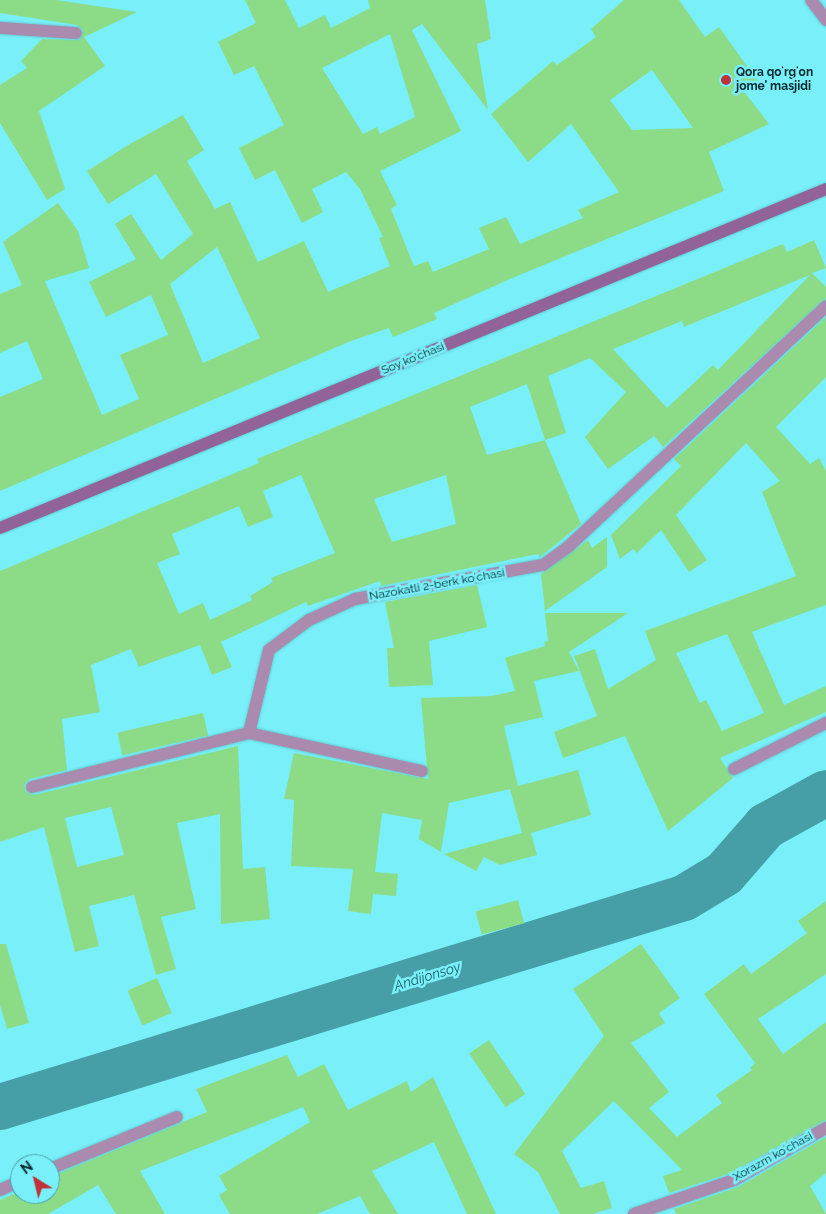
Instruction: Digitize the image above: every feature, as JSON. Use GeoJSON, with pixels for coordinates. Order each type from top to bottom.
{"type":"FeatureCollection","features":[{"type":"Feature","properties":{"kind":"main road","name":"Soy ko'chasi"},"geometry":{"type":"LineString","coordinates":[[0,528],[826,189]]}},
{"type":"Feature","properties":{"kind":"street"},"geometry":{"type":"LineString","coordinates":[[812,0],[826,20]]}},
{"type":"Feature","properties":{"kind":"street"},"geometry":{"type":"LineString","coordinates":[[0,28],[76,33]]}},
{"type":"Feature","properties":{"kind":"street","name":"Nazokatli 2-berk koʻchasi"},"geometry":{"type":"LineString","coordinates":[[249,733],[269,650],[309,620],[356,599],[543,565],[568,547],[826,306]]}},
{"type":"Feature","properties":{"kind":"street"},"geometry":{"type":"LineString","coordinates":[[734,769],[826,723]]}},
{"type":"Feature","properties":{"kind":"street"},"geometry":{"type":"LineString","coordinates":[[32,787],[249,733],[422,772]]}},
{"type":"Feature","properties":{"kind":"street"},"geometry":{"type":"LineString","coordinates":[[60,1165],[177,1117]]}},
{"type":"Feature","properties":{"kind":"street","name":"Xorazm koʻchasi"},"geometry":{"type":"LineString","coordinates":[[634,1214],[734,1180],[826,1128]]}},
{"type":"Feature","properties":{"kind":"building"},"geometry":{"type":"Polygon","coordinates":[[[0,0],[56,0],[137,12],[84,37],[105,66],[39,111],[65,189],[47,200],[0,123],[0,85],[27,68],[21,61],[42,39],[79,40],[83,30],[77,25],[0,13],[0,0]]]}},
{"type":"Feature","properties":{"kind":"building"},"geometry":{"type":"Polygon","coordinates":[[[245,0],[285,0],[299,28],[325,15],[331,28],[370,8],[368,0],[485,0],[491,39],[477,44],[488,110],[422,24],[412,30],[461,131],[380,171],[397,205],[391,209],[414,266],[428,261],[433,272],[489,249],[479,228],[506,217],[520,244],[583,218],[578,210],[619,192],[571,124],[528,162],[491,114],[553,61],[557,65],[596,37],[591,29],[624,0],[679,0],[705,37],[719,27],[759,83],[745,93],[769,124],[709,152],[724,191],[517,276],[434,313],[437,319],[393,337],[389,328],[351,341],[0,491],[0,397],[43,379],[27,341],[0,353],[0,294],[22,285],[3,242],[58,203],[78,231],[89,268],[45,281],[102,415],[139,399],[120,355],[168,335],[151,295],[106,317],[89,282],[136,259],[115,224],[131,214],[161,260],[193,234],[156,174],[108,204],[87,171],[130,144],[183,115],[204,150],[187,161],[215,209],[230,202],[258,262],[304,241],[328,292],[390,266],[379,238],[383,237],[360,189],[346,172],[312,189],[323,212],[302,223],[275,170],[255,180],[239,148],[284,125],[254,66],[234,75],[218,42],[256,23],[245,0]],[[390,34],[322,68],[363,134],[377,127],[380,134],[415,117],[390,34]],[[652,70],[610,100],[632,130],[693,128],[652,70]],[[217,247],[170,284],[203,363],[260,338],[217,247]]]}},
{"type":"Feature","properties":{"kind":"building"},"geometry":{"type":"Polygon","coordinates":[[[814,240],[826,268],[812,273],[826,287],[826,298],[663,447],[654,436],[608,469],[585,437],[626,392],[590,358],[548,376],[566,433],[545,440],[581,524],[540,557],[538,554],[381,586],[380,581],[308,606],[306,602],[221,642],[232,667],[212,675],[200,645],[139,667],[131,649],[91,665],[100,712],[62,719],[67,770],[30,779],[24,785],[26,792],[34,795],[238,746],[243,869],[265,867],[270,919],[221,924],[220,814],[177,823],[196,909],[161,917],[176,969],[156,975],[134,895],[89,906],[99,946],[75,952],[44,827],[0,842],[0,571],[259,463],[257,459],[783,244],[787,252],[814,240]],[[810,275],[684,327],[682,321],[613,349],[667,408],[713,365],[718,370],[810,275]],[[527,384],[470,407],[487,455],[545,440],[527,384]],[[301,475],[263,491],[273,517],[248,527],[239,506],[172,534],[180,554],[157,563],[179,614],[203,603],[210,620],[252,600],[250,596],[273,582],[271,578],[335,553],[301,475]],[[446,475],[374,499],[392,542],[456,524],[446,475]],[[111,807],[65,818],[77,867],[124,855],[111,807]]]}},
{"type":"Feature","properties":{"kind":"building"},"geometry":{"type":"Polygon","coordinates":[[[826,317],[826,377],[776,427],[810,464],[819,458],[826,471],[826,605],[752,632],[784,705],[826,686],[826,712],[720,758],[733,778],[668,831],[625,736],[563,758],[554,732],[597,716],[574,656],[595,649],[608,689],[656,660],[645,631],[796,576],[762,492],[780,481],[746,443],[676,515],[707,560],[689,572],[661,530],[637,553],[633,549],[620,559],[611,535],[681,466],[674,459],[826,317]],[[727,634],[676,653],[700,703],[706,700],[722,731],[764,713],[727,634]]]}},
{"type":"Feature","properties":{"kind":"building"},"geometry":{"type":"Polygon","coordinates":[[[607,537],[607,567],[545,611],[541,574],[588,540],[592,548],[607,537]]]}},
{"type":"Feature","properties":{"kind":"building"},"geometry":{"type":"Polygon","coordinates":[[[477,585],[487,627],[429,641],[433,685],[389,687],[387,648],[394,648],[385,602],[477,585]]]}},
{"type":"Feature","properties":{"kind":"building"},"geometry":{"type":"Polygon","coordinates":[[[545,613],[628,613],[569,652],[579,671],[534,681],[543,717],[504,726],[518,786],[578,770],[591,815],[531,833],[537,855],[500,865],[484,857],[476,871],[444,854],[522,833],[510,789],[449,803],[441,852],[419,839],[422,820],[382,813],[375,872],[398,874],[396,896],[373,894],[371,914],[348,911],[353,869],[291,866],[294,800],[284,799],[294,753],[428,779],[421,698],[491,696],[515,691],[505,658],[545,646],[544,642],[548,641],[545,613]]]}},
{"type":"Feature","properties":{"kind":"building"},"geometry":{"type":"Polygon","coordinates":[[[203,713],[208,735],[122,755],[117,733],[203,713]]]}},
{"type":"Feature","properties":{"kind":"building"},"geometry":{"type":"Polygon","coordinates":[[[518,900],[524,923],[482,935],[475,911],[518,900]]]}},
{"type":"Feature","properties":{"kind":"building"},"geometry":{"type":"Polygon","coordinates":[[[826,901],[826,974],[758,1019],[783,1054],[826,1022],[826,1120],[731,1173],[669,1193],[663,1176],[682,1170],[614,1101],[562,1151],[581,1188],[604,1181],[612,1208],[593,1214],[560,1214],[538,1172],[514,1154],[604,1036],[573,989],[641,944],[680,998],[659,1013],[665,1023],[631,1043],[669,1092],[649,1108],[677,1137],[722,1103],[716,1095],[752,1070],[750,1068],[755,1063],[704,994],[744,964],[751,974],[807,933],[798,921],[826,901]]]}},
{"type":"Feature","properties":{"kind":"building"},"geometry":{"type":"Polygon","coordinates":[[[0,944],[6,944],[29,1023],[7,1029],[0,1005],[0,944]]]}},
{"type":"Feature","properties":{"kind":"building"},"geometry":{"type":"Polygon","coordinates":[[[157,978],[172,1013],[142,1025],[128,991],[157,978]]]}},
{"type":"Feature","properties":{"kind":"building"},"geometry":{"type":"Polygon","coordinates":[[[489,1040],[525,1094],[505,1107],[469,1053],[489,1040]]]}},
{"type":"Feature","properties":{"kind":"building"},"geometry":{"type":"Polygon","coordinates":[[[287,1055],[298,1077],[324,1064],[348,1110],[407,1081],[411,1092],[433,1077],[496,1214],[467,1214],[434,1142],[372,1171],[398,1214],[370,1214],[360,1196],[317,1214],[230,1214],[219,1195],[227,1190],[219,1176],[310,1122],[303,1107],[140,1171],[165,1214],[116,1214],[98,1185],[48,1214],[0,1214],[0,1200],[10,1196],[10,1204],[60,1204],[60,1173],[207,1112],[196,1089],[287,1055]]]}},
{"type":"Feature","properties":{"kind":"building"},"geometry":{"type":"Polygon","coordinates":[[[826,1137],[826,1173],[810,1186],[826,1214],[676,1214],[674,1209],[738,1187],[826,1137]]]}},
{"type":"Feature","properties":{"kind":"waterway","name":"Andijonsoy"},"geometry":{"type":"LineString","coordinates":[[0,1107],[684,898],[724,874],[766,826],[826,793]]}},
{"type":"Feature","properties":{"kind":"place","name":"Qora qoʻrgʻon jome' masjidi"},"geometry":{"type":"Point","coordinates":[726,80]}}]}
